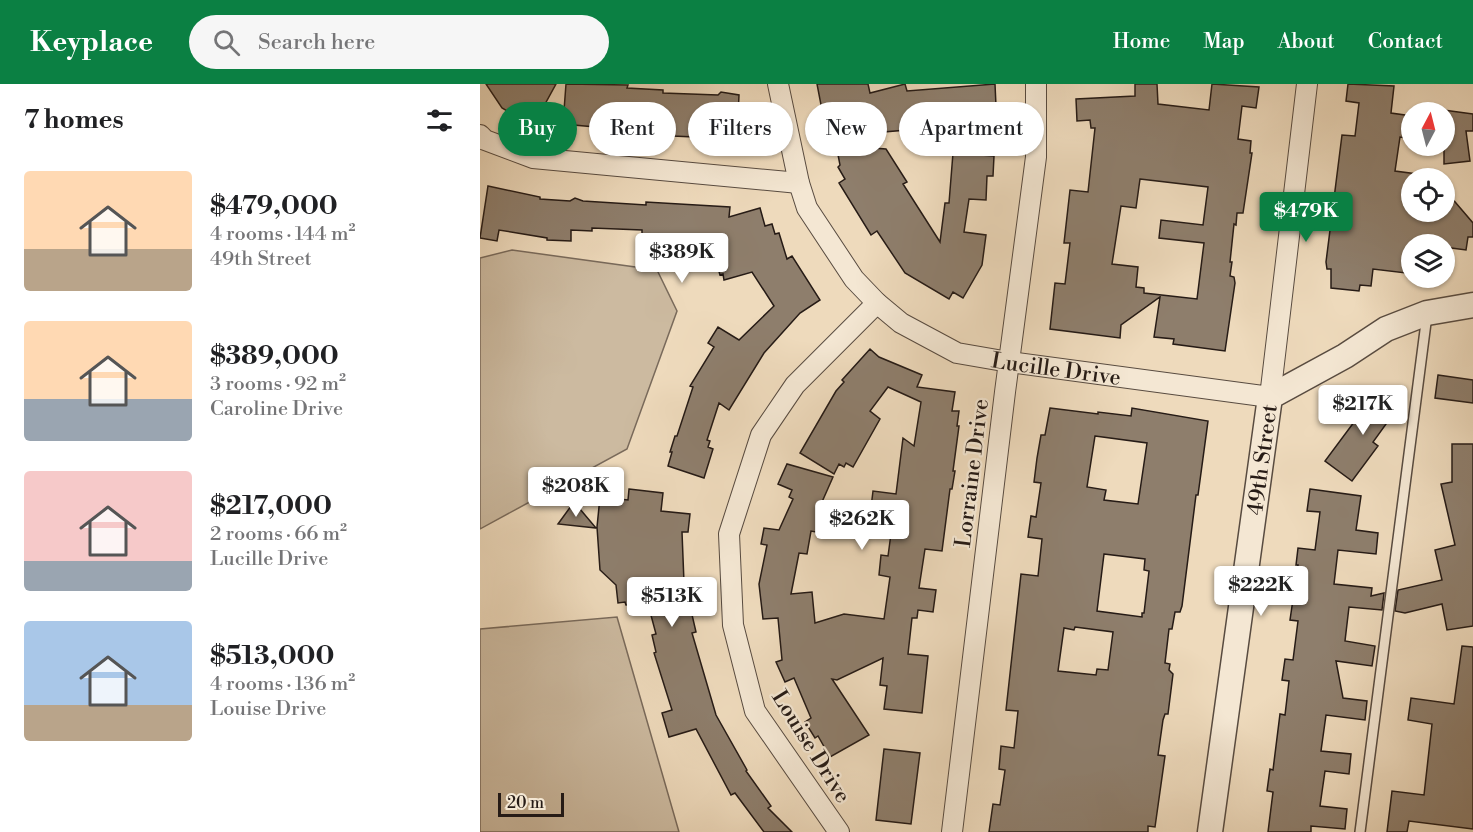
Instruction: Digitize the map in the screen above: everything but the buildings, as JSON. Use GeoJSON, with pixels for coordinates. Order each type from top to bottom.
{"type":"FeatureCollection","features":[{"type":"Feature","properties":{"kind":"street","name":"Lucille Drive"},"geometry":{"type":"LineString","coordinates":[[778,84],[799,183],[807,208],[854,279],[877,303],[901,323],[957,353],[1009,363],[1270,397]]}},
{"type":"Feature","properties":{"kind":"street","name":"Lorraine Drive"},"geometry":{"type":"LineString","coordinates":[[952,832],[1036,157],[1036,84]]}},
{"type":"Feature","properties":{"kind":"street","name":"49th Street"},"geometry":{"type":"LineString","coordinates":[[1210,832],[1270,397],[1306,84]]}},
{"type":"Feature","properties":{"kind":"street"},"geometry":{"type":"LineString","coordinates":[[480,135],[485,140],[533,158],[799,183]]}},
{"type":"Feature","properties":{"kind":"street","name":"Louise Drive"},"geometry":{"type":"LineString","coordinates":[[839,832],[755,711],[733,625],[729,534],[760,435],[795,385],[877,303]]}},
{"type":"Feature","properties":{"kind":"street"},"geometry":{"type":"LineString","coordinates":[[1270,397],[1345,356],[1386,329],[1428,313],[1473,305]]}},
{"type":"Feature","properties":{"kind":"lane"},"geometry":{"type":"LineString","coordinates":[[1360,832],[1428,313]]}},
{"type":"Feature","properties":{"kind":"shaded area"},"geometry":{"type":"Polygon","coordinates":[[[512,250],[657,270],[677,311],[627,449],[480,529],[480,258],[512,250]]]}},
{"type":"Feature","properties":{"kind":"shaded area"},"geometry":{"type":"Polygon","coordinates":[[[617,617],[679,832],[480,832],[480,629],[617,617]]]}}]}
